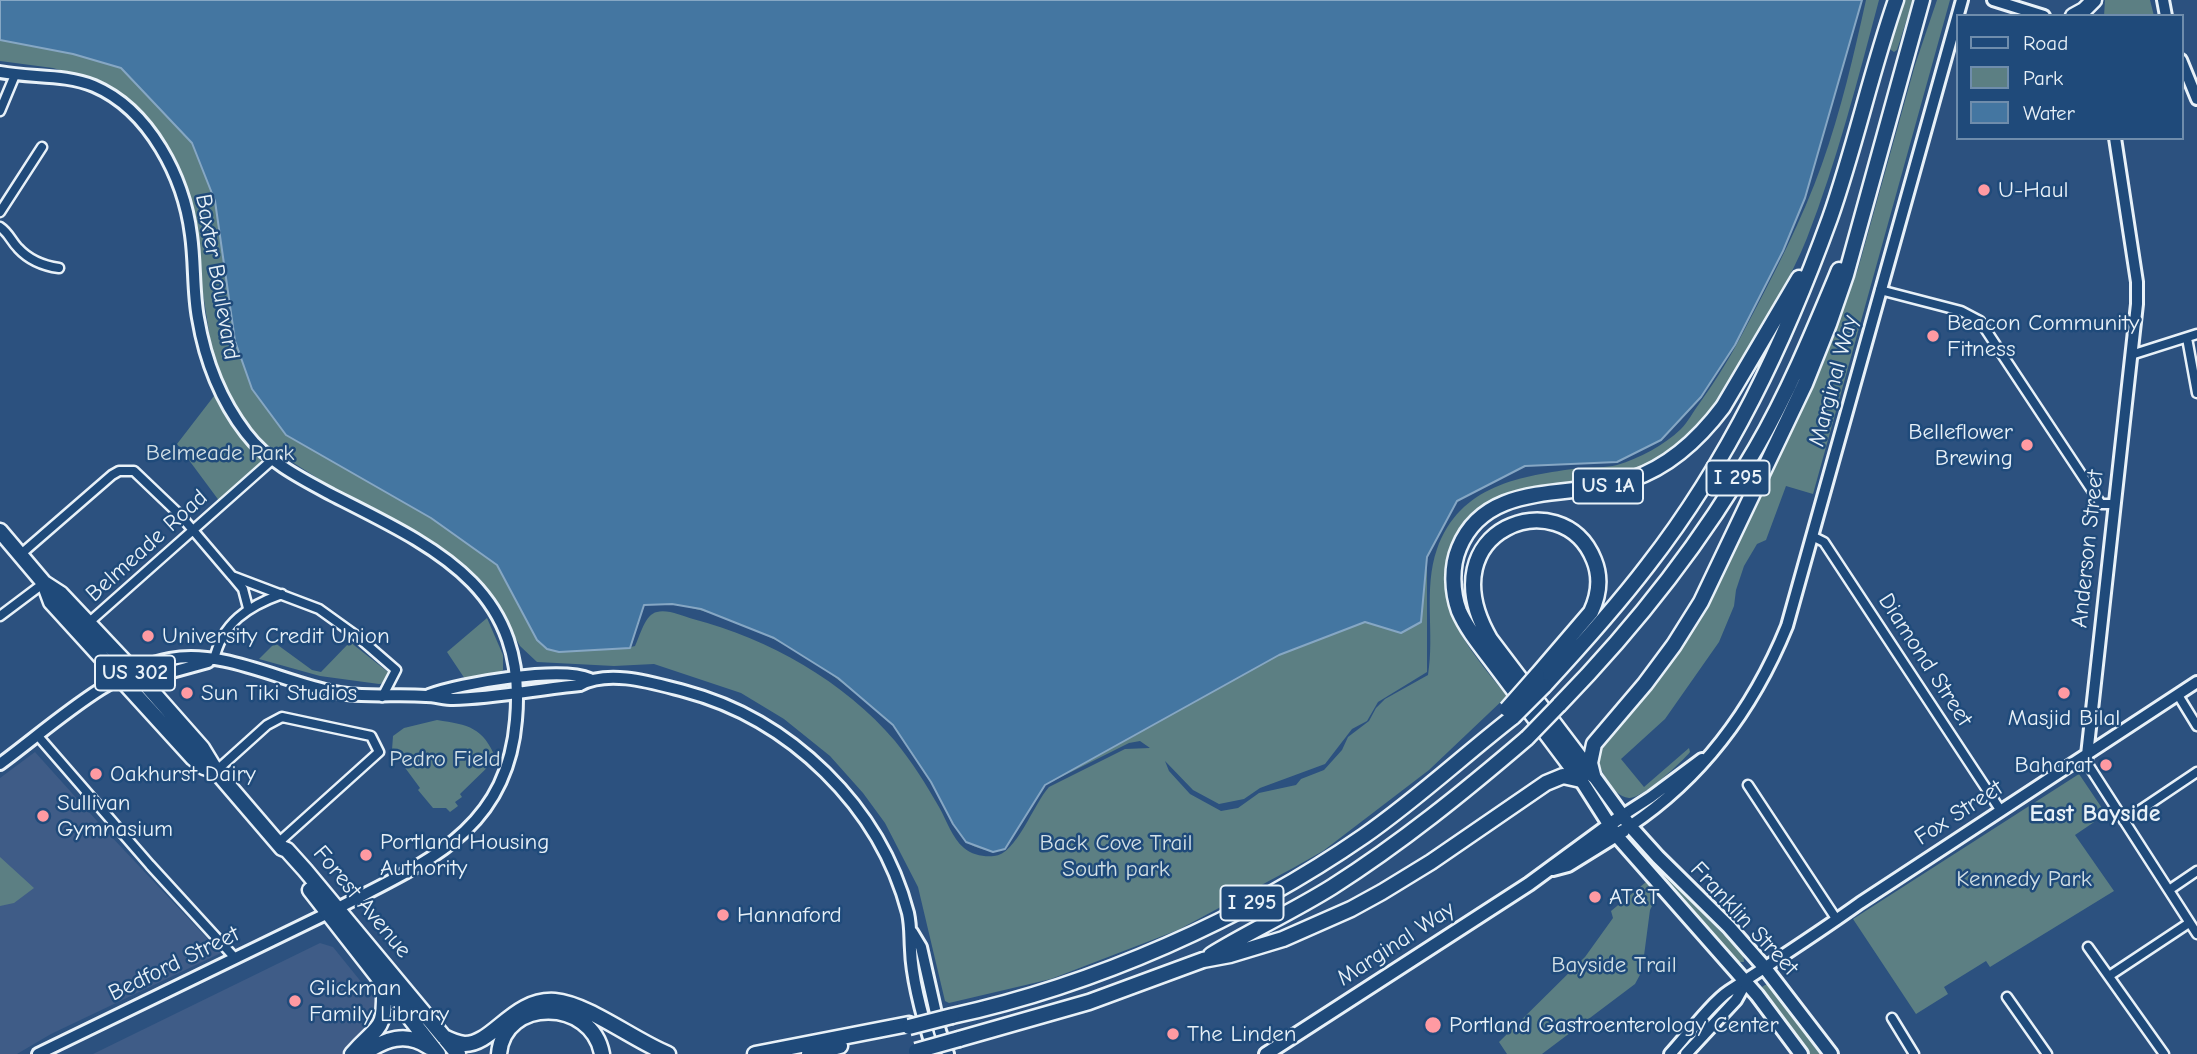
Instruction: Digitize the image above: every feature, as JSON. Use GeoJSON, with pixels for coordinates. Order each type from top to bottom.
{"type":"FeatureCollection","features":[{"type":"Feature","properties":{"kind":"highway","name":"I 295"},"geometry":{"type":"LineString","coordinates":[[909,1026],[1081,978],[1155,950],[1229,916],[1294,880],[1365,835],[1464,756],[1609,615],[1649,564],[1709,478],[1770,366],[1820,244],[1896,0]]}},
{"type":"Feature","properties":{"kind":"highway","name":"I 295"},"geometry":{"type":"LineString","coordinates":[[911,1053],[960,1042],[1044,1017],[1203,960],[1373,860],[1455,800],[1527,738],[1559,705],[1621,638],[1656,595],[1738,479],[1794,375],[1861,217],[1922,0]]}},
{"type":"Feature","properties":{"kind":"highway"},"geometry":{"type":"LineString","coordinates":[[2077,14],[2096,0]]}},
{"type":"Feature","properties":{"kind":"highway"},"geometry":{"type":"LineString","coordinates":[[1587,778],[1594,744],[1674,645],[1724,558],[1819,351],[1846,275],[1861,217]]}},
{"type":"Feature","properties":{"kind":"highway","name":"US 1A"},"geometry":{"type":"LineString","coordinates":[[1587,778],[1476,639],[1459,612],[1454,589],[1454,566],[1459,547],[1478,520],[1497,505],[1525,496],[1580,491],[1619,483],[1647,473],[1679,453],[1709,425],[1723,407],[1820,244]]}},
{"type":"Feature","properties":{"kind":"highway"},"geometry":{"type":"LineString","coordinates":[[1540,681],[1591,612],[1598,583],[1595,563],[1579,538],[1562,526],[1532,521],[1503,529],[1481,550],[1474,570],[1474,601],[1490,639],[1587,778]]}},
{"type":"Feature","properties":{"kind":"highway","name":"Forest Avenue"},"geometry":{"type":"LineString","coordinates":[[0,531],[44,583],[61,594],[119,678],[193,758],[204,767],[216,771]]}},
{"type":"Feature","properties":{"kind":"highway","name":"Forest Avenue"},"geometry":{"type":"LineString","coordinates":[[83,627],[137,675],[202,748],[216,771],[280,846],[293,869],[333,910],[458,1054]]}},
{"type":"Feature","properties":{"kind":"highway"},"geometry":{"type":"LineString","coordinates":[[1203,960],[1283,939],[1351,909],[1431,862],[1546,783],[1563,776],[1587,778]]}},
{"type":"Feature","properties":{"kind":"highway","name":"Forest Avenue"},"geometry":{"type":"LineString","coordinates":[[333,910],[384,985],[438,1054]]}},
{"type":"Feature","properties":{"kind":"highway"},"geometry":{"type":"LineString","coordinates":[[352,1054],[380,1027],[384,1017],[384,985]]}},
{"type":"Feature","properties":{"kind":"highway"},"geometry":{"type":"LineString","coordinates":[[444,1037],[464,1044],[478,1041],[516,1011],[536,1002],[556,1001],[596,1016],[668,1054]]}},
{"type":"Feature","properties":{"kind":"highway"},"geometry":{"type":"LineString","coordinates":[[499,1054],[507,1034],[519,1020],[541,1011],[562,1012],[579,1019],[594,1034],[602,1054]]}},
{"type":"Feature","properties":{"kind":"highway"},"geometry":{"type":"LineString","coordinates":[[755,1054],[909,1026]]}},
{"type":"Feature","properties":{"kind":"highway"},"geometry":{"type":"LineString","coordinates":[[809,1054],[909,1026]]}},
{"type":"Feature","properties":{"kind":"highway"},"geometry":{"type":"LineString","coordinates":[[363,1054],[382,1043],[404,1037],[421,1041],[438,1054]]}},
{"type":"Feature","properties":{"kind":"highway"},"geometry":{"type":"LineString","coordinates":[[935,1054],[960,1042]]}},
{"type":"Feature","properties":{"kind":"main road","name":"US 1A"},"geometry":{"type":"LineString","coordinates":[[1587,778],[1626,820]]}},
{"type":"Feature","properties":{"kind":"main road","name":"US 1A"},"geometry":{"type":"LineString","coordinates":[[1587,778],[1612,830]]}},
{"type":"Feature","properties":{"kind":"main road","name":"Marginal Way"},"geometry":{"type":"LineString","coordinates":[[1266,1054],[1549,870],[1568,865],[1626,820]]}},
{"type":"Feature","properties":{"kind":"main road","name":"Franklin Street"},"geometry":{"type":"LineString","coordinates":[[1626,820],[1765,968],[1831,1054]]}},
{"type":"Feature","properties":{"kind":"main road","name":"Franklin Street"},"geometry":{"type":"LineString","coordinates":[[1612,830],[1745,982],[1801,1054]]}},
{"type":"Feature","properties":{"kind":"street"},"geometry":{"type":"LineString","coordinates":[[1993,0],[2038,14]]}},
{"type":"Feature","properties":{"kind":"street","name":"Marginal Way"},"geometry":{"type":"LineString","coordinates":[[1626,820],[1682,786],[1695,774],[1744,710],[1787,626],[1955,25]]}},
{"type":"Feature","properties":{"kind":"street"},"geometry":{"type":"LineString","coordinates":[[2183,65],[2197,99]]}},
{"type":"Feature","properties":{"kind":"street","name":"Baxter Boulevard"},"geometry":{"type":"LineString","coordinates":[[0,72],[72,80],[94,86],[122,103],[135,115],[156,142],[178,183],[189,219],[198,318],[209,364],[232,412],[252,440],[272,460],[308,482],[424,544],[464,574],[481,592],[501,623],[514,656],[518,693],[513,750],[494,794],[461,837],[436,855],[333,910]]}},
{"type":"Feature","properties":{"kind":"street"},"geometry":{"type":"LineString","coordinates":[[0,111],[15,75]]}},
{"type":"Feature","properties":{"kind":"street","name":"Anderson Street"},"geometry":{"type":"LineString","coordinates":[[2087,755],[2137,282],[2115,140]]}},
{"type":"Feature","properties":{"kind":"street"},"geometry":{"type":"LineString","coordinates":[[0,212],[42,147]]}},
{"type":"Feature","properties":{"kind":"street"},"geometry":{"type":"LineString","coordinates":[[0,227],[17,247],[31,258],[47,266],[59,268]]}},
{"type":"Feature","properties":{"kind":"street"},"geometry":{"type":"LineString","coordinates":[[1880,290],[1961,312],[1980,321],[2101,503],[2114,504]]}},
{"type":"Feature","properties":{"kind":"street"},"geometry":{"type":"LineString","coordinates":[[2131,355],[2197,334]]}},
{"type":"Feature","properties":{"kind":"street"},"geometry":{"type":"LineString","coordinates":[[2187,338],[2197,393]]}},
{"type":"Feature","properties":{"kind":"street","name":"Belmeade Road"},"geometry":{"type":"LineString","coordinates":[[83,627],[272,460]]}},
{"type":"Feature","properties":{"kind":"street"},"geometry":{"type":"LineString","coordinates":[[21,554],[119,471],[134,471],[193,530],[243,589],[248,608]]}},
{"type":"Feature","properties":{"kind":"street","name":"Diamond Street"},"geometry":{"type":"LineString","coordinates":[[1812,536],[1824,542],[2001,811]]}},
{"type":"Feature","properties":{"kind":"street"},"geometry":{"type":"LineString","coordinates":[[232,576],[305,602],[332,618],[396,670],[382,697]]}},
{"type":"Feature","properties":{"kind":"street"},"geometry":{"type":"LineString","coordinates":[[0,616],[44,583]]}},
{"type":"Feature","properties":{"kind":"street"},"geometry":{"type":"LineString","coordinates":[[214,660],[218,642],[248,608],[282,594]]}},
{"type":"Feature","properties":{"kind":"street"},"geometry":{"type":"LineString","coordinates":[[0,764],[119,678],[214,660],[343,694],[450,699],[580,685],[590,679],[603,678],[653,683],[722,704],[768,728],[805,754],[838,785],[874,835],[895,876],[912,932],[921,947],[940,1031],[948,1054]]}},
{"type":"Feature","properties":{"kind":"street"},"geometry":{"type":"LineString","coordinates":[[426,696],[451,687],[518,677],[578,674],[590,679]]}},
{"type":"Feature","properties":{"kind":"street","name":"Fox Street"},"geometry":{"type":"LineString","coordinates":[[1670,1054],[1727,992],[2197,682]]}},
{"type":"Feature","properties":{"kind":"street"},"geometry":{"type":"LineString","coordinates":[[2178,695],[2197,726]]}},
{"type":"Feature","properties":{"kind":"street"},"geometry":{"type":"LineString","coordinates":[[216,771],[267,725],[282,717],[371,736],[379,752],[280,846]]}},
{"type":"Feature","properties":{"kind":"street"},"geometry":{"type":"LineString","coordinates":[[38,736],[235,958]]}},
{"type":"Feature","properties":{"kind":"street"},"geometry":{"type":"LineString","coordinates":[[2087,755],[2089,766],[2197,934]]}},
{"type":"Feature","properties":{"kind":"street"},"geometry":{"type":"LineString","coordinates":[[2124,821],[2197,772]]}},
{"type":"Feature","properties":{"kind":"street"},"geometry":{"type":"LineString","coordinates":[[1748,785],[1837,920]]}},
{"type":"Feature","properties":{"kind":"street"},"geometry":{"type":"LineString","coordinates":[[2169,890],[2197,871]]}},
{"type":"Feature","properties":{"kind":"street","name":"Bedford Street"},"geometry":{"type":"LineString","coordinates":[[38,1054],[333,910]]}},
{"type":"Feature","properties":{"kind":"street"},"geometry":{"type":"LineString","coordinates":[[2109,976],[2189,923]]}},
{"type":"Feature","properties":{"kind":"street"},"geometry":{"type":"LineString","coordinates":[[912,932],[911,951],[919,999],[935,1054]]}},
{"type":"Feature","properties":{"kind":"street"},"geometry":{"type":"LineString","coordinates":[[2088,947],[2164,1054]]}},
{"type":"Feature","properties":{"kind":"street"},"geometry":{"type":"LineString","coordinates":[[1686,1054],[1736,1000],[1745,982]]}},
{"type":"Feature","properties":{"kind":"street"},"geometry":{"type":"LineString","coordinates":[[2007,998],[2047,1054]]}},
{"type":"Feature","properties":{"kind":"street"},"geometry":{"type":"LineString","coordinates":[[1892,1018],[1914,1054]]}},
{"type":"Feature","properties":{"kind":"shaded area"},"geometry":{"type":"Polygon","coordinates":[[[35,752],[221,953],[51,1034],[17,1054],[0,1054],[0,778],[35,752]]]}},
{"type":"Feature","properties":{"kind":"shaded area"},"geometry":{"type":"Polygon","coordinates":[[[320,943],[333,947],[379,1007],[371,1027],[342,1054],[93,1054],[320,943]]]}},
{"type":"Feature","properties":{"kind":"green space","name":"Back Cove Trail South park"},"geometry":{"type":"Polygon","coordinates":[[[0,0],[1457,501],[1427,557],[1427,672],[1378,702],[1367,721],[1352,729],[1325,764],[1260,788],[1244,799],[1219,804],[1193,790],[1165,761],[1169,771],[1190,794],[1221,811],[1238,808],[1259,793],[1296,785],[1301,779],[1324,770],[1342,750],[1348,737],[1369,721],[1385,699],[1428,675],[1433,564],[1447,527],[1461,510],[1477,497],[1514,480],[1626,462],[1659,446],[1684,426],[1735,347],[1797,226],[1835,124],[1866,0],[1879,0],[1837,150],[1807,238],[1794,268],[1711,411],[1678,446],[1639,469],[1595,482],[1538,488],[1501,496],[1470,516],[1458,533],[1448,557],[1445,579],[1447,600],[1464,640],[1507,696],[1429,770],[1323,851],[1293,868],[1178,930],[1051,979],[949,1003],[945,1001],[918,887],[885,823],[830,756],[784,719],[741,693],[654,664],[614,666],[537,662],[520,646],[494,601],[465,565],[412,531],[333,488],[259,441],[229,395],[212,351],[185,180],[162,136],[143,112],[108,84],[53,68],[0,61],[0,0]],[[672,604],[644,605],[631,647],[635,646],[649,617],[665,611],[749,638],[803,665],[853,699],[895,741],[924,782],[956,839],[974,854],[994,856],[1010,847],[1049,787],[1125,749],[1150,748],[1140,741],[1129,743],[1045,785],[1005,849],[979,848],[960,834],[916,757],[894,726],[884,717],[823,669],[775,640],[751,628],[699,610],[672,604]]]}},
{"type":"Feature","properties":{"kind":"green space"},"geometry":{"type":"Polygon","coordinates":[[[1903,0],[1913,0],[1897,50],[1894,52],[1888,48],[1903,0]]]}},
{"type":"Feature","properties":{"kind":"green space"},"geometry":{"type":"Polygon","coordinates":[[[1937,0],[1950,0],[1813,494],[1786,486],[1766,540],[1757,544],[1744,566],[1734,606],[1719,642],[1665,719],[1621,759],[1644,787],[1689,748],[1690,752],[1643,793],[1629,798],[1622,796],[1612,787],[1601,768],[1600,745],[1650,691],[1717,588],[1822,362],[1858,269],[1915,65],[1937,0]]]}},
{"type":"Feature","properties":{"kind":"green space"},"geometry":{"type":"Polygon","coordinates":[[[2105,0],[2150,0],[2154,14],[2104,14],[2105,0]]]}},
{"type":"Feature","properties":{"kind":"green space","name":"Belmeade Park"},"geometry":{"type":"Polygon","coordinates":[[[214,396],[262,462],[220,502],[177,444],[214,396]]]}},
{"type":"Feature","properties":{"kind":"green space"},"geometry":{"type":"Polygon","coordinates":[[[487,618],[503,655],[503,670],[495,675],[465,679],[447,652],[487,618]]]}},
{"type":"Feature","properties":{"kind":"green space"},"geometry":{"type":"Polygon","coordinates":[[[350,642],[388,672],[386,683],[320,676],[259,659],[275,643],[312,670],[321,672],[350,642]]]}},
{"type":"Feature","properties":{"kind":"green space","name":"Pedro Field"},"geometry":{"type":"Polygon","coordinates":[[[437,720],[474,729],[486,740],[496,759],[460,794],[462,797],[455,802],[458,806],[450,812],[446,808],[433,808],[392,750],[393,736],[404,728],[437,720]]]}},
{"type":"Feature","properties":{"kind":"green space","name":"Kennedy Park"},"geometry":{"type":"Polygon","coordinates":[[[2079,774],[2106,814],[2075,835],[2114,891],[1990,967],[1986,961],[1944,987],[1948,994],[1916,1014],[1853,919],[2079,774]]]}},
{"type":"Feature","properties":{"kind":"green space"},"geometry":{"type":"Polygon","coordinates":[[[1626,835],[1630,836],[1724,935],[1732,939],[1742,953],[1744,962],[1739,962],[1626,835]]]}},
{"type":"Feature","properties":{"kind":"green space"},"geometry":{"type":"Polygon","coordinates":[[[0,857],[34,888],[14,903],[0,906],[0,857]]]}},
{"type":"Feature","properties":{"kind":"green space","name":"Bayside Trail"},"geometry":{"type":"Polygon","coordinates":[[[1652,877],[1661,888],[1650,910],[1642,971],[1635,984],[1542,1054],[1507,1054],[1499,1042],[1585,957],[1613,918],[1611,911],[1652,877]]]}},
{"type":"Feature","properties":{"kind":"green space"},"geometry":{"type":"Polygon","coordinates":[[[1769,985],[1821,1054],[1806,1054],[1759,989],[1769,985]]]}},
{"type":"Feature","properties":{"kind":"water"},"geometry":{"type":"Polygon","coordinates":[[[0,0],[1862,0],[1805,198],[1783,251],[1735,345],[1701,397],[1661,440],[1617,462],[1525,466],[1457,501],[1427,557],[1421,622],[1401,633],[1365,622],[1279,655],[1045,785],[1005,849],[993,852],[966,842],[893,725],[838,678],[774,638],[701,609],[672,604],[644,605],[630,648],[559,652],[547,649],[537,640],[497,565],[431,518],[286,435],[252,389],[235,341],[215,201],[192,143],[121,68],[73,54],[0,40],[0,0]]]}},
{"type":"Feature","properties":{"kind":"place","name":"U-Haul"},"geometry":{"type":"Point","coordinates":[1984,190]}},
{"type":"Feature","properties":{"kind":"place","name":"Beacon Community Fitness"},"geometry":{"type":"Point","coordinates":[1933,336]}},
{"type":"Feature","properties":{"kind":"place","name":"Belleflower Brewing"},"geometry":{"type":"Point","coordinates":[2027,445]}},
{"type":"Feature","properties":{"kind":"place","name":"University Credit Union"},"geometry":{"type":"Point","coordinates":[148,636]}},
{"type":"Feature","properties":{"kind":"place","name":"Sun Tiki Studios"},"geometry":{"type":"Point","coordinates":[187,693]}},
{"type":"Feature","properties":{"kind":"place","name":"Masjid Bilal"},"geometry":{"type":"Point","coordinates":[2064,693]}},
{"type":"Feature","properties":{"kind":"place","name":"Baharat"},"geometry":{"type":"Point","coordinates":[2106,765]}},
{"type":"Feature","properties":{"kind":"place","name":"Oakhurst Dairy"},"geometry":{"type":"Point","coordinates":[96,774]}},
{"type":"Feature","properties":{"kind":"place","name":"Sullivan Gymnasium"},"geometry":{"type":"Point","coordinates":[43,816]}},
{"type":"Feature","properties":{"kind":"place","name":"Portland Housing Authority"},"geometry":{"type":"Point","coordinates":[366,855]}},
{"type":"Feature","properties":{"kind":"place","name":"AT&T"},"geometry":{"type":"Point","coordinates":[1595,897]}},
{"type":"Feature","properties":{"kind":"place","name":"Hannaford"},"geometry":{"type":"Point","coordinates":[723,915]}},
{"type":"Feature","properties":{"kind":"place","name":"Glickman Family Library"},"geometry":{"type":"Point","coordinates":[295,1001]}},
{"type":"Feature","properties":{"kind":"place","name":"Portland Gastroenterology Center"},"geometry":{"type":"Point","coordinates":[1433,1025]}},
{"type":"Feature","properties":{"kind":"place","name":"The Linden"},"geometry":{"type":"Point","coordinates":[1173,1034]}},
{"type":"Feature","properties":{"kind":"district","name":"East Bayside"},"geometry":{"type":"Point","coordinates":[2095,814]}}]}
